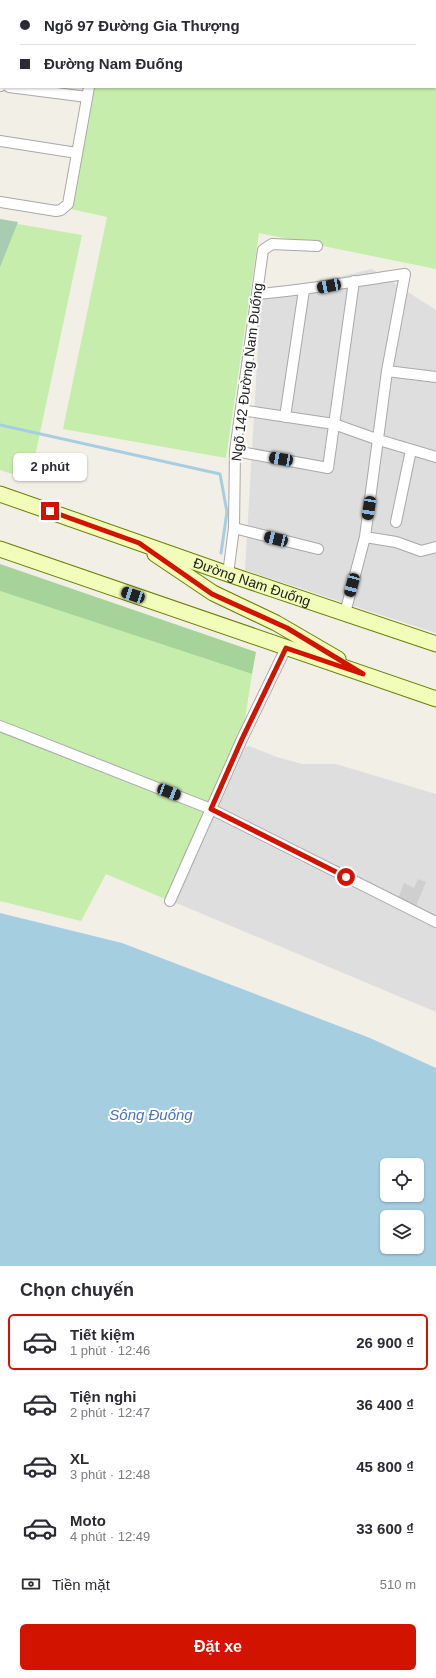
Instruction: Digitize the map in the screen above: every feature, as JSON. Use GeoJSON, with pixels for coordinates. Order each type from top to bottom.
{"type":"FeatureCollection","features":[{"type":"Feature","properties":{"kind":"main road","name":"Đường Nam Đuống"},"geometry":{"type":"LineString","coordinates":[[0,494],[228,574],[436,644]]}},
{"type":"Feature","properties":{"kind":"main road"},"geometry":{"type":"LineString","coordinates":[[0,500],[21,501]]}},
{"type":"Feature","properties":{"kind":"main road"},"geometry":{"type":"LineString","coordinates":[[139,543],[212,594],[287,628],[363,674]]}},
{"type":"Feature","properties":{"kind":"main road"},"geometry":{"type":"LineString","coordinates":[[0,549],[436,699]]}},
{"type":"Feature","properties":{"kind":"street"},"geometry":{"type":"LineString","coordinates":[[16,88],[87,98]]}},
{"type":"Feature","properties":{"kind":"street"},"geometry":{"type":"LineString","coordinates":[[0,202],[61,210],[68,204],[89,88]]}},
{"type":"Feature","properties":{"kind":"street"},"geometry":{"type":"LineString","coordinates":[[0,141],[77,153]]}},
{"type":"Feature","properties":{"kind":"street","name":"Ngõ 142 Đường Nam Đuống"},"geometry":{"type":"LineString","coordinates":[[228,574],[234,528],[235,451],[263,250],[266,246],[272,244],[317,246]]}},
{"type":"Feature","properties":{"kind":"street"},"geometry":{"type":"LineString","coordinates":[[258,294],[304,290],[405,274],[387,371],[365,537],[344,613]]}},
{"type":"Feature","properties":{"kind":"street"},"geometry":{"type":"LineString","coordinates":[[235,451],[328,468],[354,281]]}},
{"type":"Feature","properties":{"kind":"street"},"geometry":{"type":"LineString","coordinates":[[285,417],[304,290]]}},
{"type":"Feature","properties":{"kind":"street"},"geometry":{"type":"LineString","coordinates":[[387,371],[436,377]]}},
{"type":"Feature","properties":{"kind":"street"},"geometry":{"type":"LineString","coordinates":[[241,410],[334,424],[378,440],[436,457]]}},
{"type":"Feature","properties":{"kind":"street"},"geometry":{"type":"LineString","coordinates":[[396,522],[411,450]]}},
{"type":"Feature","properties":{"kind":"street"},"geometry":{"type":"LineString","coordinates":[[234,528],[318,550]]}},
{"type":"Feature","properties":{"kind":"street"},"geometry":{"type":"LineString","coordinates":[[365,537],[409,545],[421,552],[436,548]]}},
{"type":"Feature","properties":{"kind":"street"},"geometry":{"type":"LineString","coordinates":[[170,901],[242,739],[286,648]]}},
{"type":"Feature","properties":{"kind":"street"},"geometry":{"type":"LineString","coordinates":[[0,726],[211,809],[436,922]]}},
{"type":"Feature","properties":{"kind":"shaded area"},"geometry":{"type":"Polygon","coordinates":[[[372,269],[436,310],[436,633],[245,570],[261,295],[372,269]]]}},
{"type":"Feature","properties":{"kind":"shaded area"},"geometry":{"type":"Polygon","coordinates":[[[249,746],[277,757],[302,764],[336,764],[436,794],[436,1012],[174,902],[245,748],[249,746]]]}},
{"type":"Feature","properties":{"kind":"shaded area"},"geometry":{"type":"Polygon","coordinates":[[[418,879],[426,882],[416,906],[398,899],[404,883],[414,888],[418,879]]]}},
{"type":"Feature","properties":{"kind":"green space"},"geometry":{"type":"Polygon","coordinates":[[[89,88],[436,88],[436,269],[259,233],[226,458],[63,429],[107,217],[71,209],[89,88]]]}},
{"type":"Feature","properties":{"kind":"green space"},"geometry":{"type":"Polygon","coordinates":[[[0,219],[18,222],[0,267],[0,219]]]}},
{"type":"Feature","properties":{"kind":"green space"},"geometry":{"type":"Polygon","coordinates":[[[0,221],[82,235],[30,480],[0,470],[0,221]]]}},
{"type":"Feature","properties":{"kind":"green space"},"geometry":{"type":"Polygon","coordinates":[[[0,564],[256,652],[252,674],[0,591],[0,564]]]}},
{"type":"Feature","properties":{"kind":"green space"},"geometry":{"type":"Polygon","coordinates":[[[0,591],[252,674],[242,739],[170,901],[106,874],[81,921],[0,901],[0,591]]]}},
{"type":"Feature","properties":{"kind":"water","name":"Sông Đuống"},"geometry":{"type":"Polygon","coordinates":[[[0,913],[122,943],[370,1038],[436,1068],[436,1266],[0,1266],[0,913]]]}},
{"type":"Feature","properties":{"kind":"waterway"},"geometry":{"type":"LineString","coordinates":[[0,425],[220,474],[227,512],[221,553]]}},
{"type":"Feature","properties":{"kind":"route"},"geometry":{"type":"LineString","coordinates":[[50,511],[139,543],[212,594],[287,628],[363,674],[286,648],[242,739],[211,809],[346,877]]}}]}
